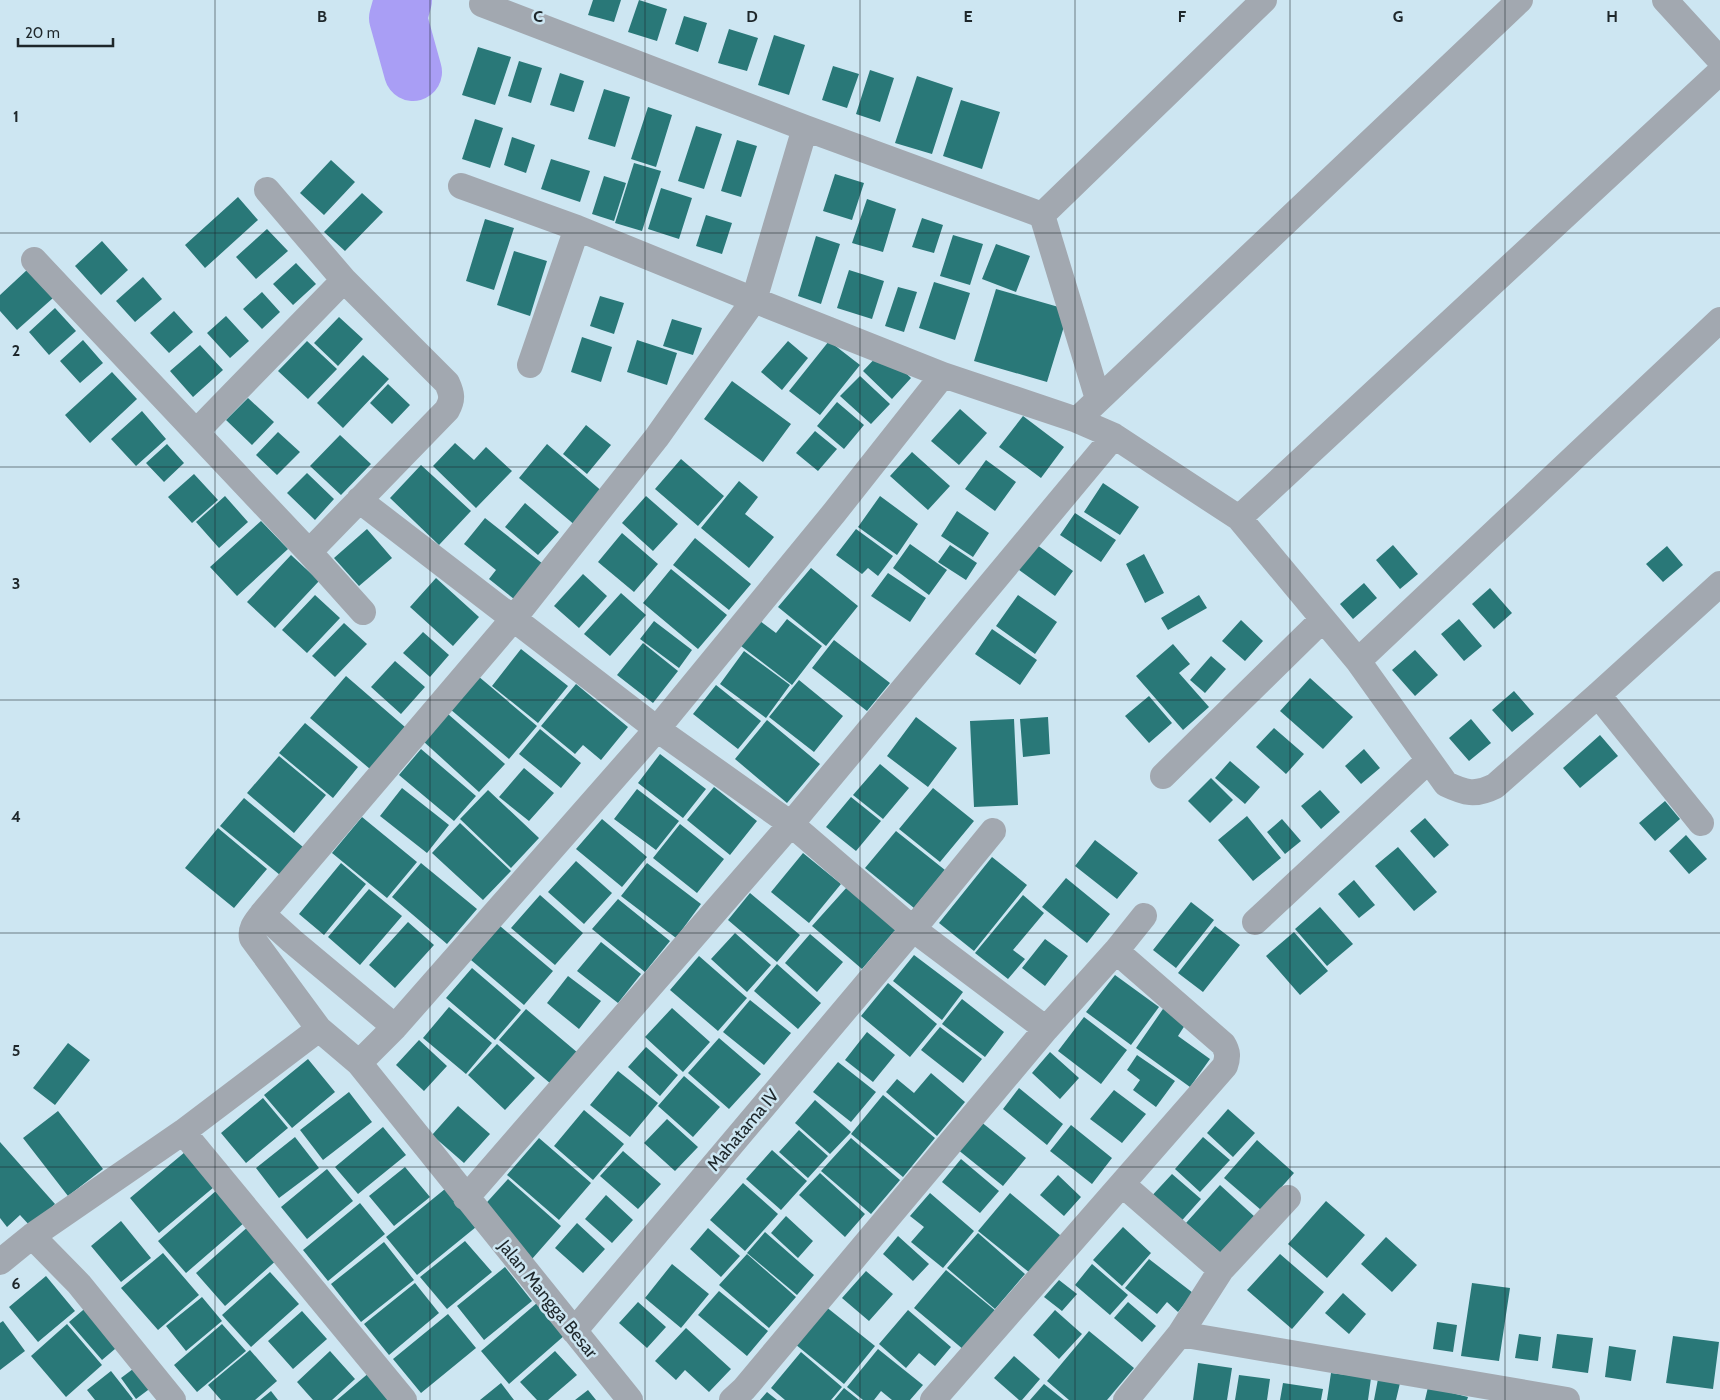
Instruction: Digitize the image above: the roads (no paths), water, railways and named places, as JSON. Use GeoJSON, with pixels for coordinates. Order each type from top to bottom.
{"type":"FeatureCollection","features":[{"type":"Feature","properties":{"kind":"street"},"geometry":{"type":"LineString","coordinates":[[1042,214],[1264,0]]}},
{"type":"Feature","properties":{"kind":"street"},"geometry":{"type":"LineString","coordinates":[[1077,420],[1520,0]]}},
{"type":"Feature","properties":{"kind":"street"},"geometry":{"type":"LineString","coordinates":[[1664,0],[1720,60]]}},
{"type":"Feature","properties":{"kind":"street"},"geometry":{"type":"LineString","coordinates":[[482,4],[804,128],[1042,214]]}},
{"type":"Feature","properties":{"kind":"street"},"geometry":{"type":"LineString","coordinates":[[1239,518],[1720,72]]}},
{"type":"Feature","properties":{"kind":"street","name":"Jalan Mangga Besar"},"geometry":{"type":"LineString","coordinates":[[630,1400],[359,1063],[319,1030],[252,938],[251,932],[253,925],[262,914],[514,618],[657,437],[754,300],[804,128]]}},
{"type":"Feature","properties":{"kind":"street"},"geometry":{"type":"LineString","coordinates":[[461,186],[577,228],[943,375],[1077,420],[1114,436],[1239,518],[1358,661],[1446,784],[1469,793],[1483,792],[1495,786],[1720,584]]}},
{"type":"Feature","properties":{"kind":"street"},"geometry":{"type":"LineString","coordinates":[[267,190],[344,280],[447,384],[452,394],[452,401],[447,410],[309,552]]}},
{"type":"Feature","properties":{"kind":"street"},"geometry":{"type":"LineString","coordinates":[[1042,214],[1098,399]]}},
{"type":"Feature","properties":{"kind":"street"},"geometry":{"type":"LineString","coordinates":[[530,365],[577,228]]}},
{"type":"Feature","properties":{"kind":"street"},"geometry":{"type":"LineString","coordinates":[[34,260],[309,552],[363,612]]}},
{"type":"Feature","properties":{"kind":"street"},"geometry":{"type":"LineString","coordinates":[[196,432],[344,280]]}},
{"type":"Feature","properties":{"kind":"street"},"geometry":{"type":"LineString","coordinates":[[1358,661],[1720,320]]}},
{"type":"Feature","properties":{"kind":"street"},"geometry":{"type":"LineString","coordinates":[[359,1063],[395,1027],[657,729],[834,513],[943,375]]}},
{"type":"Feature","properties":{"kind":"street"},"geometry":{"type":"LineString","coordinates":[[466,1198],[791,824],[1114,436]]}},
{"type":"Feature","properties":{"kind":"street"},"geometry":{"type":"LineString","coordinates":[[359,500],[657,729],[791,824],[913,929],[1046,1029]]}},
{"type":"Feature","properties":{"kind":"street"},"geometry":{"type":"LineString","coordinates":[[1163,776],[1323,619]]}},
{"type":"Feature","properties":{"kind":"street"},"geometry":{"type":"LineString","coordinates":[[1598,695],[1700,824]]}},
{"type":"Feature","properties":{"kind":"street"},"geometry":{"type":"LineString","coordinates":[[1256,922],[1428,761]]}},
{"type":"Feature","properties":{"kind":"street","name":"Mahatama IV"},"geometry":{"type":"LineString","coordinates":[[574,1331],[913,929],[993,831]]}},
{"type":"Feature","properties":{"kind":"street"},"geometry":{"type":"LineString","coordinates":[[262,914],[395,1027]]}},
{"type":"Feature","properties":{"kind":"street"},"geometry":{"type":"LineString","coordinates":[[732,1400],[1144,916]]}},
{"type":"Feature","properties":{"kind":"street"},"geometry":{"type":"LineString","coordinates":[[933,1400],[1225,1066],[1227,1051],[1223,1044],[1116,951]]}},
{"type":"Feature","properties":{"kind":"street"},"geometry":{"type":"LineString","coordinates":[[0,1262],[32,1236],[183,1132],[319,1030]]}},
{"type":"Feature","properties":{"kind":"street"},"geometry":{"type":"LineString","coordinates":[[183,1132],[404,1400]]}},
{"type":"Feature","properties":{"kind":"street"},"geometry":{"type":"LineString","coordinates":[[1122,1184],[1221,1270]]}},
{"type":"Feature","properties":{"kind":"street"},"geometry":{"type":"LineString","coordinates":[[1126,1400],[1180,1334],[1221,1270],[1288,1198]]}},
{"type":"Feature","properties":{"kind":"street"},"geometry":{"type":"LineString","coordinates":[[32,1236],[79,1284],[173,1400]]}},
{"type":"Feature","properties":{"kind":"street"},"geometry":{"type":"LineString","coordinates":[[1180,1334],[1567,1400]]}},
{"type":"Feature","properties":{"kind":"street"},"geometry":{"type":"LineString","coordinates":[[1150,1400],[1156,1364]]}},
{"type":"Feature","properties":{"kind":"waterway"},"geometry":{"type":"LineString","coordinates":[[403,0],[398,18],[413,72]]}}]}
